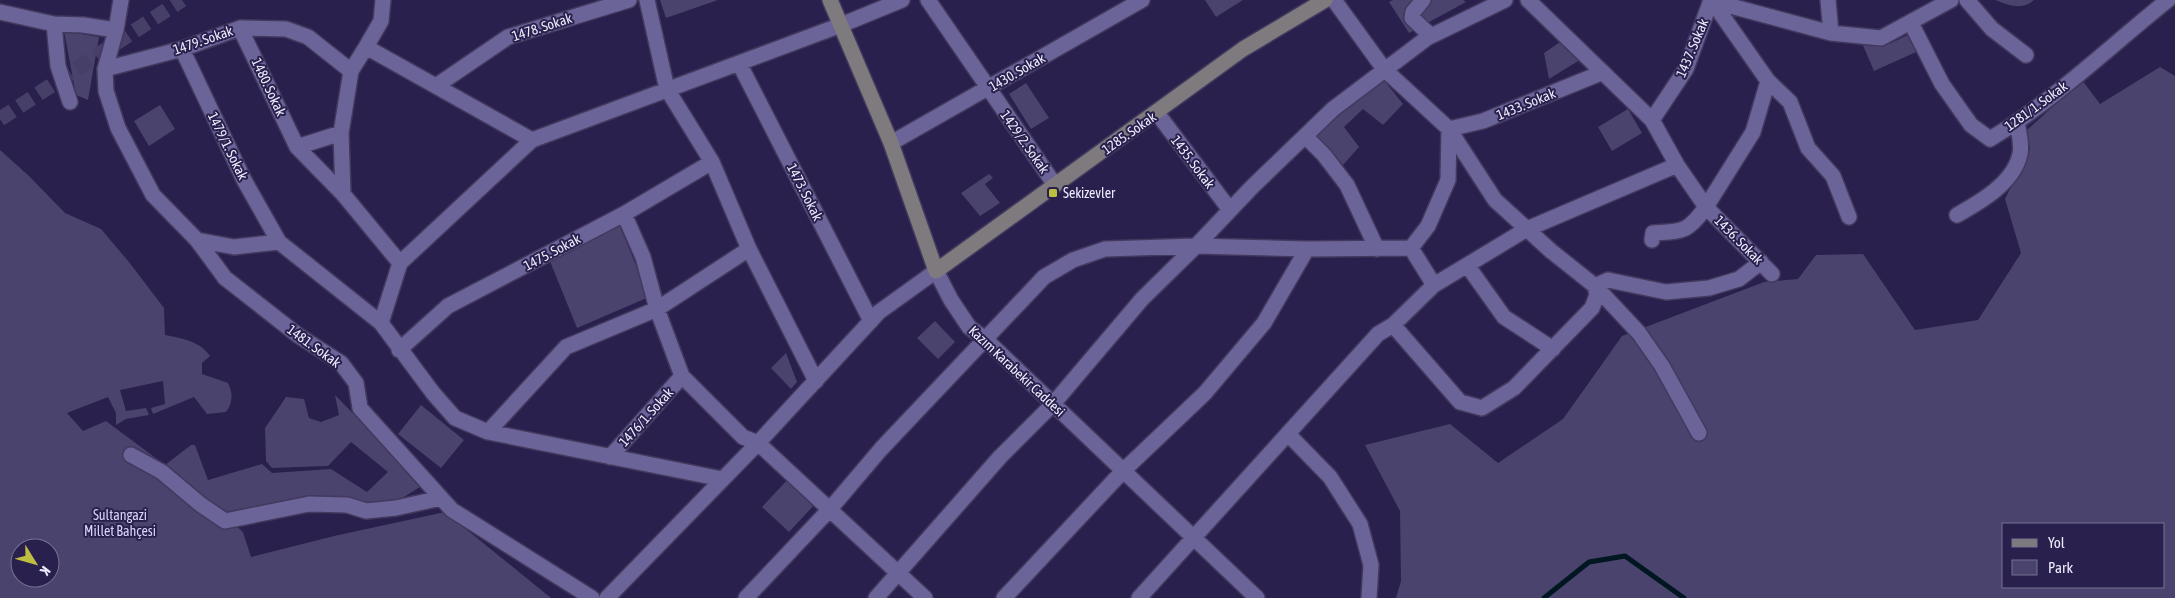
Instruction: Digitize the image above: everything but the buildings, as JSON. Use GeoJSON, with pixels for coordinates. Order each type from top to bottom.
{"type":"FeatureCollection","features":[{"type":"Feature","properties":{"kind":"street"},"geometry":{"type":"LineString","coordinates":[[105,69],[116,30],[121,0]]}},
{"type":"Feature","properties":{"kind":"street","name":"1478. Sokak"},"geometry":{"type":"LineString","coordinates":[[436,86],[508,37],[630,0]]}},
{"type":"Feature","properties":{"kind":"street"},"geometry":{"type":"LineString","coordinates":[[647,0],[668,89],[712,162],[749,250],[816,381]]}},
{"type":"Feature","properties":{"kind":"street","name":"Kazım Karabekir Caddesi"},"geometry":{"type":"LineString","coordinates":[[830,0],[891,143],[936,271],[951,300],[969,327],[985,339],[1258,598]]}},
{"type":"Feature","properties":{"kind":"street"},"geometry":{"type":"LineString","coordinates":[[381,323],[400,263],[532,140],[841,25],[902,0]]}},
{"type":"Feature","properties":{"kind":"street","name":"1429/2. Sokak"},"geometry":{"type":"LineString","coordinates":[[928,0],[1054,185]]}},
{"type":"Feature","properties":{"kind":"street","name":"1430. Sokak"},"geometry":{"type":"LineString","coordinates":[[891,143],[1142,0]]}},
{"type":"Feature","properties":{"kind":"street","name":"1285. Sokak"},"geometry":{"type":"LineString","coordinates":[[936,271],[1243,49],[1325,0]]}},
{"type":"Feature","properties":{"kind":"street"},"geometry":{"type":"LineString","coordinates":[[1334,0],[1384,69],[1449,129],[1495,200],[1595,286],[1639,333],[1662,366],[1699,433]]}},
{"type":"Feature","properties":{"kind":"street"},"geometry":{"type":"LineString","coordinates":[[1423,0],[1412,12],[1412,18],[1416,24],[1431,36]]}},
{"type":"Feature","properties":{"kind":"street"},"geometry":{"type":"LineString","coordinates":[[876,598],[900,573],[1000,457],[1053,404],[1142,299],[1333,109],[1384,69],[1431,36],[1505,0]]}},
{"type":"Feature","properties":{"kind":"street","name":"1436. Sokak"},"geometry":{"type":"LineString","coordinates":[[1528,0],[1601,73],[1652,120],[1677,165],[1706,207],[1772,274]]}},
{"type":"Feature","properties":{"kind":"street"},"geometry":{"type":"LineString","coordinates":[[1711,0],[1831,33],[1881,38],[1951,0]]}},
{"type":"Feature","properties":{"kind":"street"},"geometry":{"type":"LineString","coordinates":[[1711,0],[1768,81],[1790,102],[1808,148],[1834,176],[1849,217]]}},
{"type":"Feature","properties":{"kind":"street","name":"1437. Sokak"},"geometry":{"type":"LineString","coordinates":[[1652,120],[1686,69],[1711,0]]}},
{"type":"Feature","properties":{"kind":"street"},"geometry":{"type":"LineString","coordinates":[[1828,0],[1831,33]]}},
{"type":"Feature","properties":{"kind":"street"},"geometry":{"type":"LineString","coordinates":[[1967,0],[1992,28],[2026,55]]}},
{"type":"Feature","properties":{"kind":"street","name":"1281/1. Sokak"},"geometry":{"type":"LineString","coordinates":[[1911,23],[1942,84],[1971,125],[1990,139],[2017,123],[2074,79],[2168,0]]}},
{"type":"Feature","properties":{"kind":"street"},"geometry":{"type":"LineString","coordinates":[[343,194],[340,133],[351,71],[381,21],[381,1]]}},
{"type":"Feature","properties":{"kind":"street"},"geometry":{"type":"LineString","coordinates":[[0,12],[54,24],[83,25],[116,30]]}},
{"type":"Feature","properties":{"kind":"street"},"geometry":{"type":"LineString","coordinates":[[54,24],[58,66],[70,102]]}},
{"type":"Feature","properties":{"kind":"street","name":"1479. Sokak"},"geometry":{"type":"LineString","coordinates":[[105,69],[182,49],[240,28],[286,29],[308,37],[351,71]]}},
{"type":"Feature","properties":{"kind":"street","name":"1480. Sokak"},"geometry":{"type":"LineString","coordinates":[[240,28],[297,147],[343,194],[400,263]]}},
{"type":"Feature","properties":{"kind":"street"},"geometry":{"type":"LineString","coordinates":[[366,46],[532,140]]}},
{"type":"Feature","properties":{"kind":"street","name":"1479/1. Sokak"},"geometry":{"type":"LineString","coordinates":[[182,49],[244,180],[279,242]]}},
{"type":"Feature","properties":{"kind":"street","name":"1473. Sokak"},"geometry":{"type":"LineString","coordinates":[[739,62],[871,322]]}},
{"type":"Feature","properties":{"kind":"street","name":"1481. Sokak"},"geometry":{"type":"LineString","coordinates":[[105,69],[106,91],[118,128],[153,195],[197,240],[225,278],[299,336],[341,362],[356,383],[360,408],[452,510],[592,598]]}},
{"type":"Feature","properties":{"kind":"street","name":"1433. Sokak"},"geometry":{"type":"LineString","coordinates":[[1449,129],[1483,121],[1601,73]]}},
{"type":"Feature","properties":{"kind":"street"},"geometry":{"type":"LineString","coordinates":[[1652,240],[1653,233],[1672,234],[1686,228],[1696,220],[1706,207],[1753,132],[1768,81]]}},
{"type":"Feature","properties":{"kind":"street","name":"1435. Sokak"},"geometry":{"type":"LineString","coordinates":[[1157,113],[1230,210]]}},
{"type":"Feature","properties":{"kind":"street"},"geometry":{"type":"LineString","coordinates":[[1957,215],[1985,199],[2012,173],[2020,154],[2017,123]]}},
{"type":"Feature","properties":{"kind":"street"},"geometry":{"type":"LineString","coordinates":[[1411,248],[1428,226],[1448,180],[1449,129]]}},
{"type":"Feature","properties":{"kind":"street"},"geometry":{"type":"LineString","coordinates":[[297,147],[340,133]]}},
{"type":"Feature","properties":{"kind":"street"},"geometry":{"type":"LineString","coordinates":[[1305,136],[1324,155],[1347,186],[1377,248]]}},
{"type":"Feature","properties":{"kind":"street","name":"1475. Sokak"},"geometry":{"type":"LineString","coordinates":[[400,350],[448,306],[624,214],[712,162]]}},
{"type":"Feature","properties":{"kind":"street"},"geometry":{"type":"LineString","coordinates":[[1139,598],[1378,334],[1392,325],[1434,285],[1527,229],[1677,165]]}},
{"type":"Feature","properties":{"kind":"street"},"geometry":{"type":"LineString","coordinates":[[624,214],[644,257],[657,309],[682,376],[743,437],[758,444],[925,598]]}},
{"type":"Feature","properties":{"kind":"street"},"geometry":{"type":"LineString","coordinates":[[197,240],[234,247],[279,242],[381,323],[400,350],[455,418],[488,432],[722,479]]}},
{"type":"Feature","properties":{"kind":"street"},"geometry":{"type":"LineString","coordinates":[[746,598],[830,509],[882,449],[1044,277],[1073,260],[1105,249],[1196,246],[1307,249],[1411,248]]}},
{"type":"Feature","properties":{"kind":"street"},"geometry":{"type":"LineString","coordinates":[[1411,248],[1434,285]]}},
{"type":"Feature","properties":{"kind":"street"},"geometry":{"type":"LineString","coordinates":[[1004,598],[1123,471],[1205,393],[1264,323],[1307,249]]}},
{"type":"Feature","properties":{"kind":"street"},"geometry":{"type":"LineString","coordinates":[[488,432],[566,347],[657,309],[749,250]]}},
{"type":"Feature","properties":{"kind":"street"},"geometry":{"type":"LineString","coordinates":[[1595,286],[1608,280],[1666,292],[1709,288],[1739,279],[1761,262]]}},
{"type":"Feature","properties":{"kind":"street"},"geometry":{"type":"LineString","coordinates":[[1467,264],[1504,317],[1553,349]]}},
{"type":"Feature","properties":{"kind":"street"},"geometry":{"type":"LineString","coordinates":[[607,598],[758,444],[880,312],[936,271]]}},
{"type":"Feature","properties":{"kind":"street"},"geometry":{"type":"LineString","coordinates":[[1392,325],[1460,402],[1482,408],[1514,388],[1592,308],[1597,295],[1595,286]]}},
{"type":"Feature","properties":{"kind":"street","name":"1476/1. Sokak"},"geometry":{"type":"LineString","coordinates":[[610,457],[682,376]]}},
{"type":"Feature","properties":{"kind":"street"},"geometry":{"type":"LineString","coordinates":[[1288,434],[1330,476],[1360,524],[1371,565],[1369,598]]}},
{"type":"Feature","properties":{"kind":"street"},"geometry":{"type":"LineString","coordinates":[[131,455],[162,472],[200,504],[225,521],[309,504],[346,505],[366,511],[396,508],[442,498]]}},
{"type":"Feature","properties":{"kind":"green space"},"geometry":{"type":"Polygon","coordinates":[[[660,0],[718,0],[666,18],[660,0]]]}},
{"type":"Feature","properties":{"kind":"green space"},"geometry":{"type":"Polygon","coordinates":[[[1205,0],[1243,0],[1216,17],[1205,0]]]}},
{"type":"Feature","properties":{"kind":"green space"},"geometry":{"type":"Polygon","coordinates":[[[1393,0],[1463,0],[1466,2],[1409,33],[1389,2],[1393,0]]]}},
{"type":"Feature","properties":{"kind":"green space"},"geometry":{"type":"Polygon","coordinates":[[[1995,0],[2034,0],[2020,6],[1995,0]]]}},
{"type":"Feature","properties":{"kind":"green space"},"geometry":{"type":"Polygon","coordinates":[[[64,31],[99,37],[88,100],[76,95],[64,31]]]}},
{"type":"Feature","properties":{"kind":"green space"},"geometry":{"type":"Polygon","coordinates":[[[1908,35],[1916,52],[1874,71],[1862,43],[1889,44],[1908,35]]]}},
{"type":"Feature","properties":{"kind":"green space"},"geometry":{"type":"Polygon","coordinates":[[[1563,40],[1583,58],[1549,79],[1544,53],[1563,40]]]}},
{"type":"Feature","properties":{"kind":"green space"},"geometry":{"type":"Polygon","coordinates":[[[2160,67],[2175,76],[2175,598],[1396,598],[1401,581],[1400,511],[1365,445],[1450,424],[1498,463],[1563,419],[1622,336],[1764,282],[1798,279],[1816,255],[1863,254],[1915,330],[1978,320],[2021,253],[2005,199],[2030,149],[2027,130],[2082,80],[2100,104],[2160,67]]]}},
{"type":"Feature","properties":{"kind":"green space"},"geometry":{"type":"Polygon","coordinates":[[[1380,75],[1403,104],[1383,125],[1363,109],[1344,127],[1359,147],[1343,165],[1314,136],[1380,75]]]}},
{"type":"Feature","properties":{"kind":"green space"},"geometry":{"type":"Polygon","coordinates":[[[1026,83],[1049,118],[1031,129],[1009,94],[1026,83]]]}},
{"type":"Feature","properties":{"kind":"green space"},"geometry":{"type":"Polygon","coordinates":[[[160,105],[175,129],[149,146],[134,121],[160,105]]]}},
{"type":"Feature","properties":{"kind":"green space"},"geometry":{"type":"Polygon","coordinates":[[[1628,109],[1642,133],[1612,151],[1598,127],[1628,109]]]}},
{"type":"Feature","properties":{"kind":"green space","name":"Sultangazi Millet Bahçesi"},"geometry":{"type":"Polygon","coordinates":[[[0,150],[29,176],[65,213],[101,229],[164,308],[165,335],[190,341],[206,351],[210,356],[202,363],[202,374],[228,383],[231,390],[232,398],[226,412],[207,414],[194,397],[153,414],[151,408],[165,404],[163,381],[120,390],[126,411],[146,408],[149,415],[126,419],[116,425],[116,413],[108,397],[67,413],[83,431],[106,421],[165,465],[191,445],[195,445],[208,480],[262,464],[272,473],[331,469],[367,492],[388,472],[351,442],[328,466],[272,468],[266,461],[265,428],[286,397],[304,399],[309,418],[321,422],[339,415],[335,395],[423,485],[396,502],[367,508],[302,498],[232,512],[220,511],[243,532],[251,557],[334,536],[445,512],[551,598],[0,598],[0,150]]]}},
{"type":"Feature","properties":{"kind":"green space"},"geometry":{"type":"Polygon","coordinates":[[[989,174],[993,178],[985,184],[1000,203],[980,216],[961,193],[989,174]]]}},
{"type":"Feature","properties":{"kind":"green space"},"geometry":{"type":"Polygon","coordinates":[[[619,224],[649,297],[577,328],[547,254],[619,224]]]}},
{"type":"Feature","properties":{"kind":"green space"},"geometry":{"type":"Polygon","coordinates":[[[935,321],[955,342],[938,359],[917,338],[935,321]]]}},
{"type":"Feature","properties":{"kind":"green space"},"geometry":{"type":"Polygon","coordinates":[[[786,353],[797,382],[791,389],[771,368],[786,353]]]}},
{"type":"Feature","properties":{"kind":"green space"},"geometry":{"type":"Polygon","coordinates":[[[421,405],[464,440],[441,468],[398,434],[421,405]]]}},
{"type":"Feature","properties":{"kind":"green space"},"geometry":{"type":"Polygon","coordinates":[[[789,478],[816,503],[789,532],[762,507],[789,478]]]}},
{"type":"Feature","properties":{"kind":"waterway"},"geometry":{"type":"LineString","coordinates":[[1544,598],[1589,562],[1625,556],[1684,598]]}},
{"type":"Feature","properties":{"kind":"tunnel"},"geometry":{"type":"LineString","coordinates":[[0,119],[182,0]]}},
{"type":"Feature","properties":{"kind":"place","name":"Sekizevler"},"geometry":{"type":"Point","coordinates":[1053,193]}}]}
